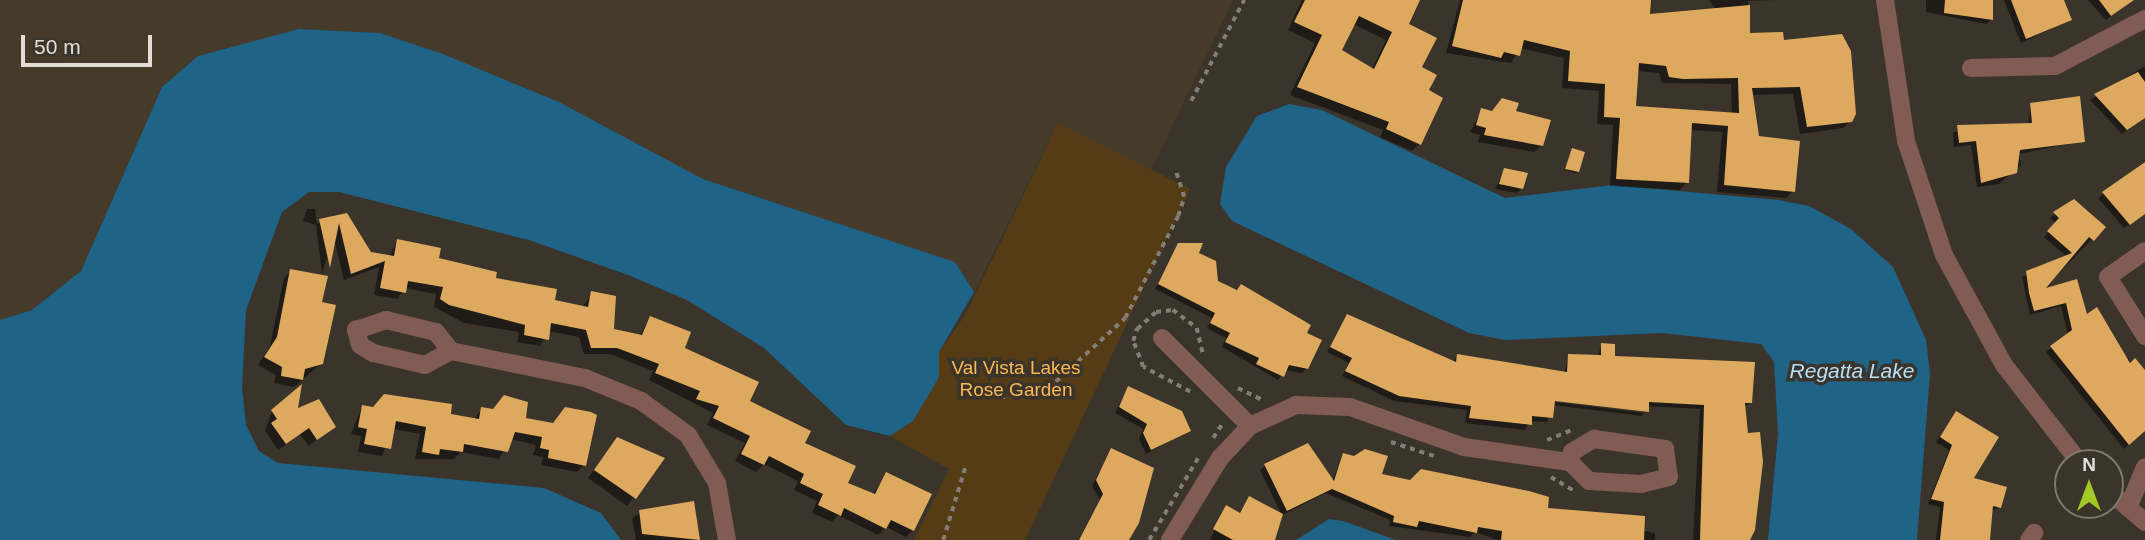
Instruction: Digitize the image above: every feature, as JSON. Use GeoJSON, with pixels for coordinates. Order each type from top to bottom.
{"type":"FeatureCollection","features":[{"type":"Feature","properties":{"kind":"street"},"geometry":{"type":"LineString","coordinates":[[1885,0],[1906,141],[1944,255],[2004,365],[2069,449]]}},
{"type":"Feature","properties":{"kind":"street"},"geometry":{"type":"LineString","coordinates":[[1971,68],[2055,66],[2145,19]]}},
{"type":"Feature","properties":{"kind":"street"},"geometry":{"type":"LineString","coordinates":[[2145,251],[2108,277],[2145,336]]}},
{"type":"Feature","properties":{"kind":"street"},"geometry":{"type":"LineString","coordinates":[[450,351],[436,332],[386,320],[356,330],[360,345],[373,353],[425,366],[450,351],[585,378],[641,401],[688,435],[717,483],[727,540]]}},
{"type":"Feature","properties":{"kind":"street"},"geometry":{"type":"LineString","coordinates":[[1162,338],[1250,426]]}},
{"type":"Feature","properties":{"kind":"street"},"geometry":{"type":"LineString","coordinates":[[1170,540],[1220,458],[1250,426],[1296,405],[1330,403],[1464,447],[1570,462],[1582,477],[1605,484],[1663,483],[1672,468],[1665,449],[1625,439],[1594,439],[1572,452],[1570,462]]}},
{"type":"Feature","properties":{"kind":"street"},"geometry":{"type":"LineString","coordinates":[[2128,508],[2145,467]]}},
{"type":"Feature","properties":{"kind":"street"},"geometry":{"type":"LineString","coordinates":[[2128,508],[2145,497]]}},
{"type":"Feature","properties":{"kind":"street"},"geometry":{"type":"LineString","coordinates":[[2124,504],[2145,522]]}},
{"type":"Feature","properties":{"kind":"path"},"geometry":{"type":"LineString","coordinates":[[1191,101],[1244,0]]}},
{"type":"Feature","properties":{"kind":"path"},"geometry":{"type":"LineString","coordinates":[[1000,397],[1041,395],[1125,318],[1178,216],[1184,197],[1175,169]]}},
{"type":"Feature","properties":{"kind":"path"},"geometry":{"type":"LineString","coordinates":[[943,540],[966,465]]}},
{"type":"Feature","properties":{"kind":"shaded area"},"geometry":{"type":"Polygon","coordinates":[[[0,0],[1233,0],[1151,170],[1058,123],[974,292],[955,262],[703,179],[559,102],[443,54],[380,33],[299,29],[198,56],[162,87],[81,271],[32,310],[0,320],[0,0]]]}},
{"type":"Feature","properties":{"kind":"green space","name":"Val Vista Lakes Rose Garden"},"geometry":{"type":"Polygon","coordinates":[[[1058,123],[1190,189],[1025,540],[914,540],[949,469],[890,436],[913,421],[938,377],[939,352],[966,314],[1058,123]]]}},
{"type":"Feature","properties":{"kind":"water"},"geometry":{"type":"Polygon","coordinates":[[[299,29],[380,33],[443,54],[559,102],[703,179],[955,262],[974,292],[939,352],[939,377],[913,421],[890,436],[846,425],[764,348],[687,300],[628,275],[529,240],[339,192],[309,192],[282,212],[246,310],[242,388],[246,425],[259,451],[278,463],[544,488],[601,513],[621,540],[0,540],[0,320],[32,310],[81,271],[162,87],[198,56],[299,29]]]}},
{"type":"Feature","properties":{"kind":"water","name":"Regatta Lake"},"geometry":{"type":"Polygon","coordinates":[[[1289,104],[1322,110],[1505,198],[1612,185],[1779,200],[1809,206],[1851,229],[1893,267],[1926,340],[1930,373],[1917,540],[1768,540],[1778,434],[1774,362],[1761,344],[1662,333],[1505,340],[1469,333],[1232,221],[1220,204],[1226,167],[1257,116],[1289,104]]]}},
{"type":"Feature","properties":{"kind":"water"},"geometry":{"type":"Polygon","coordinates":[[[1329,519],[1343,521],[1396,540],[1296,540],[1329,519]]]}},
{"type":"Feature","properties":{"kind":"building"},"geometry":{"type":"Polygon","coordinates":[[[1305,0],[1420,0],[1409,24],[1437,38],[1422,67],[1437,75],[1429,90],[1443,98],[1421,145],[1386,129],[1389,122],[1297,87],[1322,35],[1294,22],[1305,0]],[[1359,16],[1342,50],[1374,69],[1392,32],[1359,16]]]}},
{"type":"Feature","properties":{"kind":"building"},"geometry":{"type":"Polygon","coordinates":[[[1463,0],[1651,0],[1650,14],[1750,5],[1750,33],[1783,32],[1784,40],[1842,34],[1851,51],[1856,114],[1852,122],[1807,127],[1800,87],[1752,88],[1759,136],[1800,141],[1795,192],[1724,185],[1728,126],[1692,123],[1689,183],[1616,179],[1620,118],[1604,117],[1605,84],[1568,81],[1570,51],[1524,40],[1520,56],[1504,52],[1501,58],[1452,46],[1463,0]],[[1639,63],[1636,106],[1739,113],[1738,78],[1669,77],[1666,66],[1639,63]]]}},
{"type":"Feature","properties":{"kind":"building"},"geometry":{"type":"Polygon","coordinates":[[[1945,0],[1993,0],[1993,20],[1944,13],[1945,0]]]}},
{"type":"Feature","properties":{"kind":"building"},"geometry":{"type":"Polygon","coordinates":[[[2011,0],[2064,0],[2072,20],[2026,39],[2011,0]]]}},
{"type":"Feature","properties":{"kind":"building"},"geometry":{"type":"Polygon","coordinates":[[[2099,0],[2134,0],[2111,16],[2099,0]]]}},
{"type":"Feature","properties":{"kind":"building"},"geometry":{"type":"Polygon","coordinates":[[[2138,72],[2145,82],[2145,118],[2127,130],[2094,94],[2138,72]]]}},
{"type":"Feature","properties":{"kind":"building"},"geometry":{"type":"Polygon","coordinates":[[[2080,96],[2085,142],[2020,150],[2017,173],[1981,183],[1976,141],[1959,143],[1957,125],[2032,123],[2030,103],[2080,96]]]}},
{"type":"Feature","properties":{"kind":"building"},"geometry":{"type":"Polygon","coordinates":[[[1502,98],[1519,103],[1516,111],[1551,120],[1543,146],[1484,135],[1486,128],[1476,125],[1481,108],[1492,111],[1502,98]]]}},
{"type":"Feature","properties":{"kind":"building"},"geometry":{"type":"Polygon","coordinates":[[[1572,148],[1585,152],[1579,172],[1565,169],[1572,148]]]}},
{"type":"Feature","properties":{"kind":"building"},"geometry":{"type":"Polygon","coordinates":[[[2145,162],[2145,214],[2130,225],[2102,192],[2145,162]]]}},
{"type":"Feature","properties":{"kind":"building"},"geometry":{"type":"Polygon","coordinates":[[[1504,168],[1528,173],[1523,189],[1499,184],[1504,168]]]}},
{"type":"Feature","properties":{"kind":"building"},"geometry":{"type":"Polygon","coordinates":[[[2074,199],[2106,227],[2094,241],[2089,237],[2046,288],[2077,279],[2087,314],[2097,307],[2130,363],[2135,358],[2145,370],[2145,431],[2129,445],[2050,346],[2072,330],[2066,303],[2034,311],[2029,293],[2026,271],[2072,253],[2047,231],[2059,218],[2053,212],[2074,199]]]}},
{"type":"Feature","properties":{"kind":"building"},"geometry":{"type":"Polygon","coordinates":[[[347,213],[371,252],[394,256],[397,239],[441,248],[439,258],[497,272],[496,278],[557,289],[555,300],[588,307],[591,291],[616,296],[614,329],[642,335],[650,316],[691,332],[685,348],[759,382],[750,401],[811,431],[805,443],[856,466],[848,483],[875,494],[886,472],[932,494],[914,531],[891,520],[886,529],[844,508],[841,516],[818,505],[823,494],[800,483],[804,474],[769,456],[764,465],[741,454],[750,436],[713,418],[719,406],[696,399],[700,391],[655,373],[659,364],[617,348],[591,348],[586,330],[551,323],[549,340],[524,335],[525,325],[449,305],[440,299],[443,287],[408,281],[406,293],[380,288],[385,261],[351,274],[339,223],[330,268],[319,219],[347,213]]]}},
{"type":"Feature","properties":{"kind":"building"},"geometry":{"type":"Polygon","coordinates":[[[1178,243],[1203,243],[1199,253],[1216,261],[1218,281],[1237,290],[1241,284],[1311,325],[1307,333],[1322,340],[1308,369],[1289,365],[1284,377],[1256,364],[1259,358],[1225,342],[1230,333],[1210,323],[1215,313],[1158,284],[1178,243]]]}},
{"type":"Feature","properties":{"kind":"building"},"geometry":{"type":"Polygon","coordinates":[[[290,269],[328,276],[322,302],[336,305],[323,364],[305,369],[303,380],[281,376],[282,367],[264,357],[277,337],[290,269]]]}},
{"type":"Feature","properties":{"kind":"building"},"geometry":{"type":"Polygon","coordinates":[[[1347,314],[1456,362],[1457,354],[1567,372],[1568,354],[1601,355],[1601,343],[1615,344],[1615,356],[1755,362],[1752,403],[1745,403],[1748,433],[1760,432],[1763,462],[1755,530],[1750,540],[1700,540],[1704,405],[1649,402],[1649,412],[1555,401],[1553,418],[1532,416],[1532,425],[1469,418],[1471,406],[1399,396],[1345,371],[1352,358],[1330,347],[1347,314]]]}},
{"type":"Feature","properties":{"kind":"building"},"geometry":{"type":"Polygon","coordinates":[[[302,384],[298,408],[319,399],[336,427],[317,440],[309,428],[286,444],[271,423],[277,419],[271,410],[302,384]]]}},
{"type":"Feature","properties":{"kind":"building"},"geometry":{"type":"Polygon","coordinates":[[[1128,386],[1182,411],[1191,431],[1151,450],[1143,433],[1147,424],[1119,407],[1128,386]]]}},
{"type":"Feature","properties":{"kind":"building"},"geometry":{"type":"Polygon","coordinates":[[[384,394],[452,404],[451,414],[479,419],[481,407],[493,409],[504,395],[528,402],[526,418],[553,423],[565,407],[591,412],[597,415],[586,466],[548,458],[549,450],[540,448],[542,437],[515,432],[508,452],[464,444],[463,452],[440,449],[439,455],[422,452],[426,427],[396,421],[391,449],[364,444],[367,429],[358,427],[362,405],[373,407],[384,394]]]}},
{"type":"Feature","properties":{"kind":"building"},"geometry":{"type":"Polygon","coordinates":[[[1956,411],[1999,437],[1974,478],[2007,487],[2001,508],[1993,506],[1990,540],[1940,540],[1944,502],[1931,499],[1952,445],[1940,437],[1956,411]]]}},
{"type":"Feature","properties":{"kind":"building"},"geometry":{"type":"Polygon","coordinates":[[[617,437],[665,458],[636,499],[594,470],[617,437]]]}},
{"type":"Feature","properties":{"kind":"building"},"geometry":{"type":"Polygon","coordinates":[[[1308,443],[1334,481],[1343,453],[1354,456],[1365,449],[1388,456],[1382,474],[1410,480],[1421,469],[1549,497],[1548,508],[1645,516],[1644,540],[1501,540],[1502,531],[1478,527],[1477,533],[1419,521],[1417,527],[1393,522],[1394,516],[1332,489],[1287,511],[1264,464],[1308,443]]]}},
{"type":"Feature","properties":{"kind":"building"},"geometry":{"type":"Polygon","coordinates":[[[1111,448],[1154,468],[1139,523],[1129,540],[1079,540],[1103,494],[1096,480],[1111,448]]]}},
{"type":"Feature","properties":{"kind":"building"},"geometry":{"type":"Polygon","coordinates":[[[1249,496],[1283,514],[1275,540],[1233,540],[1213,529],[1226,505],[1240,513],[1249,496]]]}},
{"type":"Feature","properties":{"kind":"building"},"geometry":{"type":"Polygon","coordinates":[[[694,501],[700,540],[642,534],[639,510],[694,501]]]}}]}
